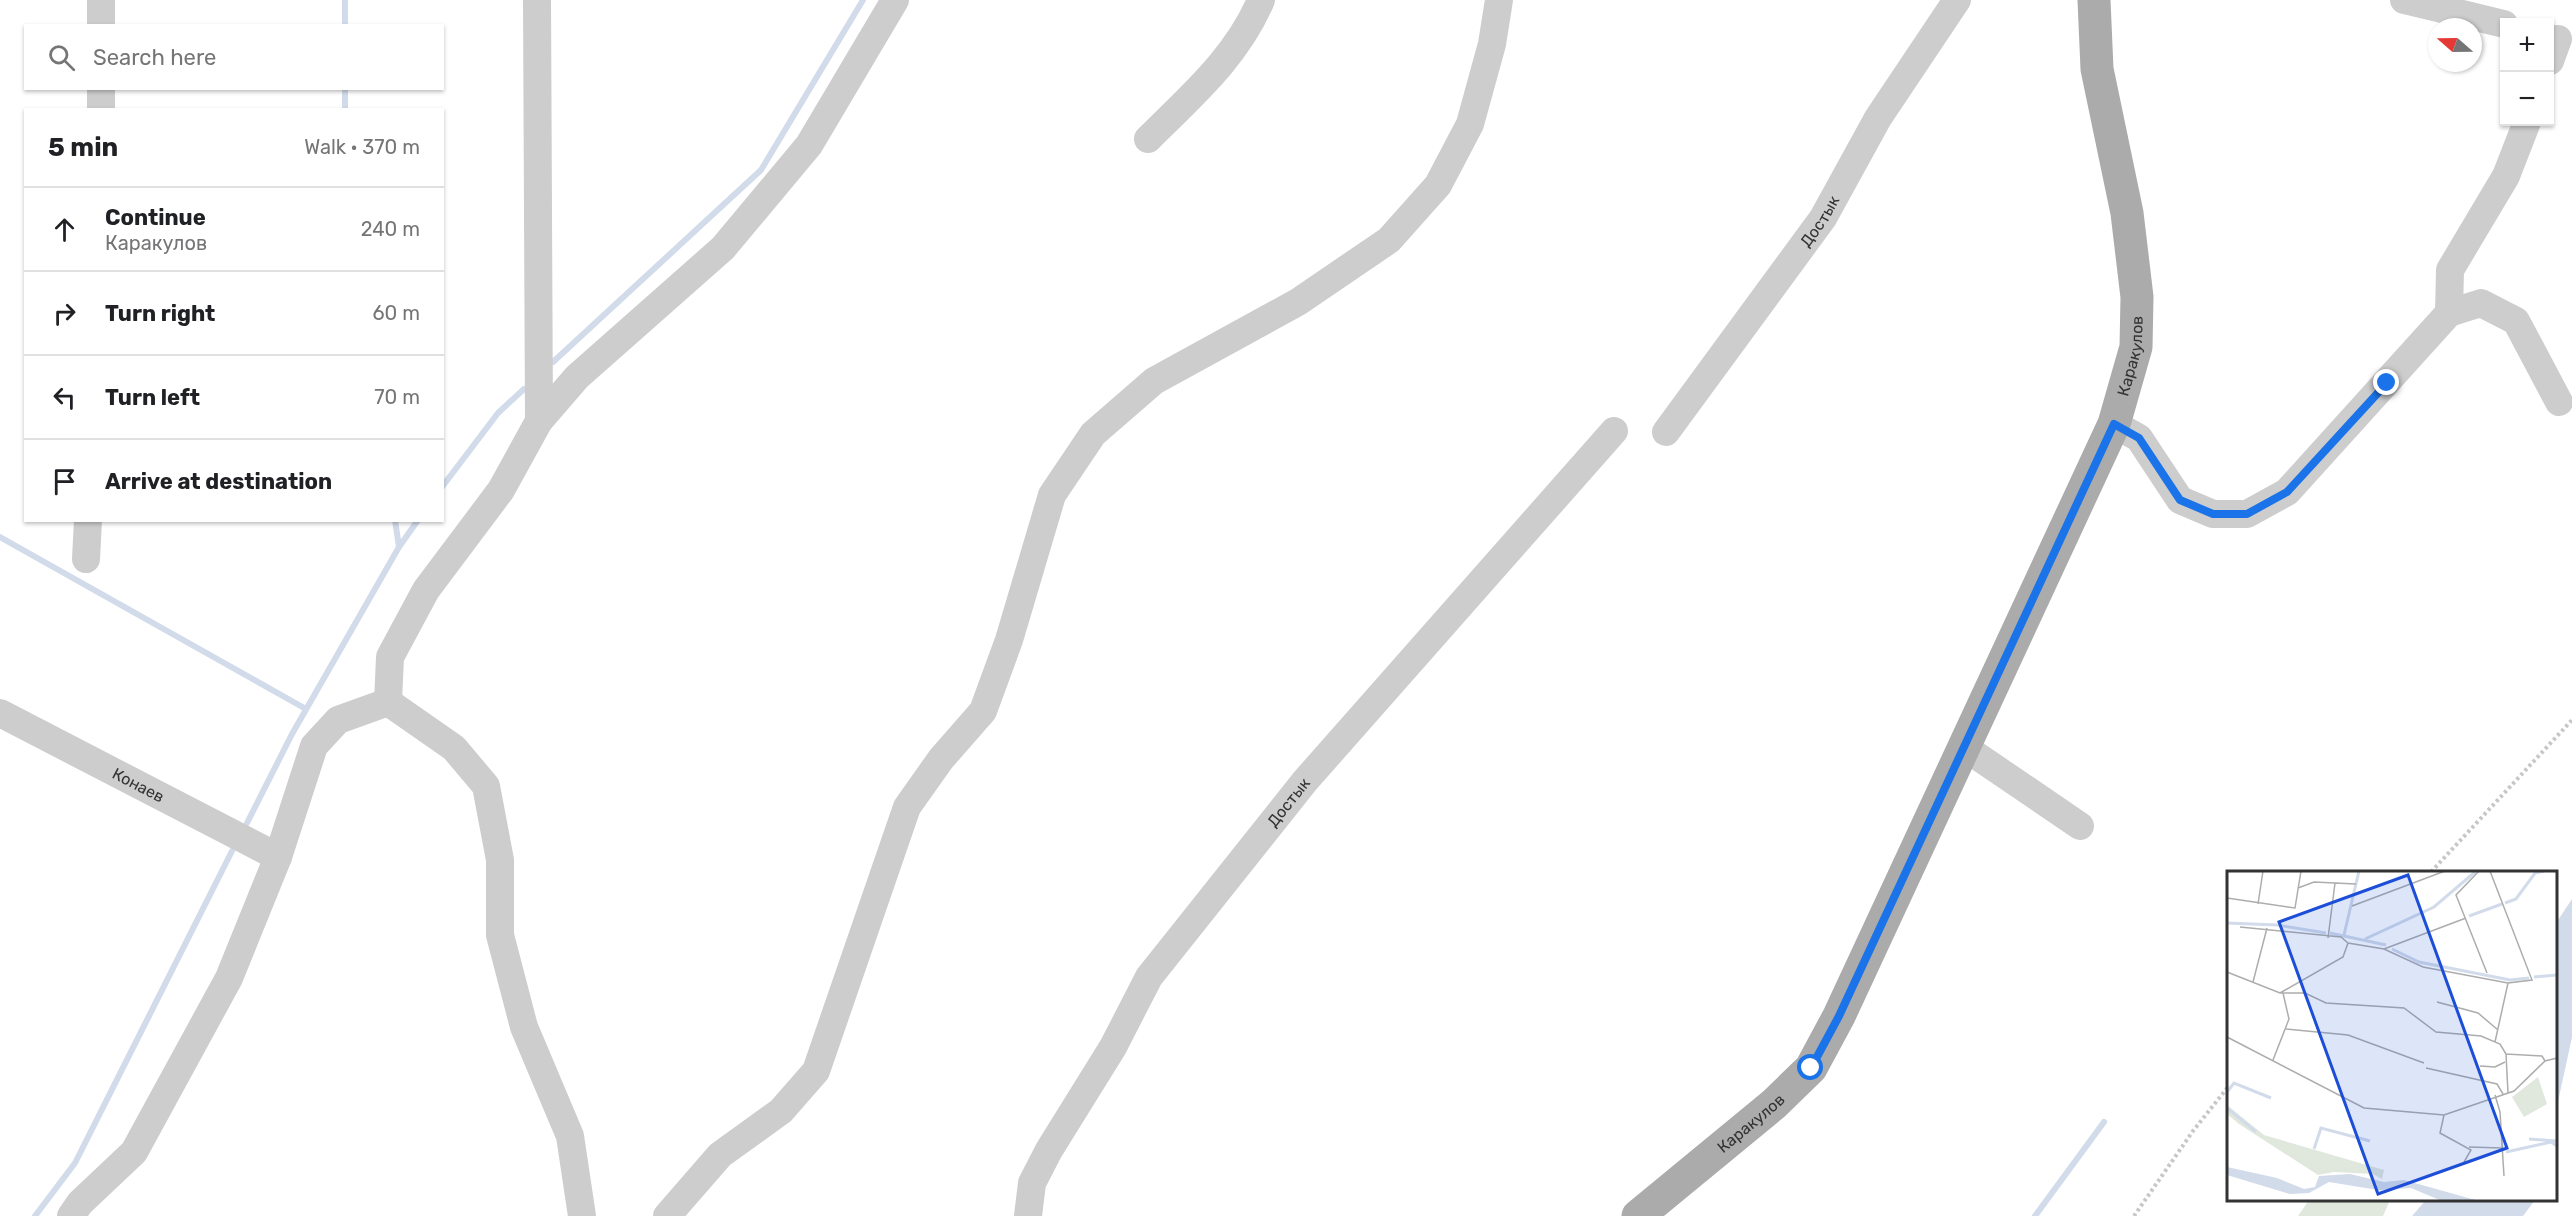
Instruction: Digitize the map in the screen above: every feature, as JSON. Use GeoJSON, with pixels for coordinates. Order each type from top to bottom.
{"type":"FeatureCollection","features":[{"type":"Feature","properties":{"kind":"main road","name":"Каракулов"},"geometry":{"type":"LineString","coordinates":[[1638,1216],[1774,1104],[1811,1068],[1839,1016],[2114,424],[2136,347],[2137,297],[2127,213],[2097,69],[2094,0]]}},
{"type":"Feature","properties":{"kind":"street"},"geometry":{"type":"LineString","coordinates":[[101,0],[101,24]]}},
{"type":"Feature","properties":{"kind":"street"},"geometry":{"type":"LineString","coordinates":[[537,0],[539,421]]}},
{"type":"Feature","properties":{"kind":"street"},"geometry":{"type":"LineString","coordinates":[[388,702],[390,657],[395,647],[426,590],[501,490],[539,421],[577,377],[723,248],[809,145],[896,0]]}},
{"type":"Feature","properties":{"kind":"street"},"geometry":{"type":"LineString","coordinates":[[1148,140],[1217,70],[1249,28],[1261,0]]}},
{"type":"Feature","properties":{"kind":"street"},"geometry":{"type":"LineString","coordinates":[[667,1216],[720,1155],[781,1111],[816,1071],[907,807],[941,759],[983,711],[1009,640],[1052,495],[1093,434],[1154,381],[1298,302],[1389,240],[1438,185],[1470,124],[1492,44],[1499,0]]}},
{"type":"Feature","properties":{"kind":"street","name":"Достык"},"geometry":{"type":"LineString","coordinates":[[1666,432],[1824,218],[1878,118],[1957,0]]}},
{"type":"Feature","properties":{"kind":"street"},"geometry":{"type":"LineString","coordinates":[[2404,0],[2500,23]]}},
{"type":"Feature","properties":{"kind":"street"},"geometry":{"type":"LineString","coordinates":[[101,90],[101,108]]}},
{"type":"Feature","properties":{"kind":"street"},"geometry":{"type":"LineString","coordinates":[[2449,313],[2450,270],[2506,176],[2525,126]]}},
{"type":"Feature","properties":{"kind":"street"},"geometry":{"type":"LineString","coordinates":[[2114,424],[2139,438],[2180,500],[2213,514],[2247,514],[2287,492],[2449,313],[2481,303],[2516,321],[2559,402]]}},
{"type":"Feature","properties":{"kind":"street","name":"Достык"},"geometry":{"type":"LineString","coordinates":[[1028,1216],[1032,1182],[1049,1150],[1113,1047],[1149,977],[1305,781],[1614,431]]}},
{"type":"Feature","properties":{"kind":"street"},"geometry":{"type":"LineString","coordinates":[[86,559],[88,522]]}},
{"type":"Feature","properties":{"kind":"street"},"geometry":{"type":"LineString","coordinates":[[71,1216],[80,1203],[134,1152],[230,978],[278,857],[314,746],[338,720],[388,702]]}},
{"type":"Feature","properties":{"kind":"street"},"geometry":{"type":"LineString","coordinates":[[388,702],[454,748],[486,786],[500,860],[500,935],[524,1027],[570,1136],[582,1216]]}},
{"type":"Feature","properties":{"kind":"street","name":"Конаев"},"geometry":{"type":"LineString","coordinates":[[0,713],[278,857]]}},
{"type":"Feature","properties":{"kind":"street"},"geometry":{"type":"LineString","coordinates":[[1964,747],[2080,826]]}},
{"type":"Feature","properties":{"kind":"path"},"geometry":{"type":"LineString","coordinates":[[2433,871],[2572,720]]}},
{"type":"Feature","properties":{"kind":"path"},"geometry":{"type":"LineString","coordinates":[[2134,1216],[2193,1131],[2227,1089]]}},
{"type":"Feature","properties":{"kind":"shaded area"},"geometry":{"type":"Polygon","coordinates":[[[2308,1201],[2390,1201],[2383,1216],[2298,1216],[2308,1201]]]}},
{"type":"Feature","properties":{"kind":"water"},"geometry":{"type":"Polygon","coordinates":[[[2572,899],[2572,1037],[2557,1106],[2557,922],[2572,899]]]}},
{"type":"Feature","properties":{"kind":"water"},"geometry":{"type":"Polygon","coordinates":[[[2425,1201],[2534,1201],[2523,1216],[2412,1216],[2425,1201]]]}},
{"type":"Feature","properties":{"kind":"waterway"},"geometry":{"type":"LineString","coordinates":[[345,0],[345,24]]}},
{"type":"Feature","properties":{"kind":"waterway"},"geometry":{"type":"LineString","coordinates":[[553,362],[761,170],[863,0]]}},
{"type":"Feature","properties":{"kind":"waterway"},"geometry":{"type":"LineString","coordinates":[[345,90],[345,108]]}},
{"type":"Feature","properties":{"kind":"waterway"},"geometry":{"type":"LineString","coordinates":[[444,484],[498,413],[524,389]]}},
{"type":"Feature","properties":{"kind":"waterway"},"geometry":{"type":"LineString","coordinates":[[395,522],[399,547]]}},
{"type":"Feature","properties":{"kind":"waterway"},"geometry":{"type":"LineString","coordinates":[[247,823],[292,734],[399,547],[417,522]]}},
{"type":"Feature","properties":{"kind":"waterway"},"geometry":{"type":"LineString","coordinates":[[0,537],[306,709]]}},
{"type":"Feature","properties":{"kind":"waterway"},"geometry":{"type":"LineString","coordinates":[[35,1216],[75,1163],[232,851]]}},
{"type":"Feature","properties":{"kind":"waterway"},"geometry":{"type":"LineString","coordinates":[[2035,1216],[2104,1122]]}},
{"type":"Feature","properties":{"kind":"route"},"geometry":{"type":"LineString","coordinates":[[1811,1068],[1839,1016],[2114,424],[2139,438],[2180,500],[2213,514],[2247,514],[2287,492],[2387,383]]}}]}
